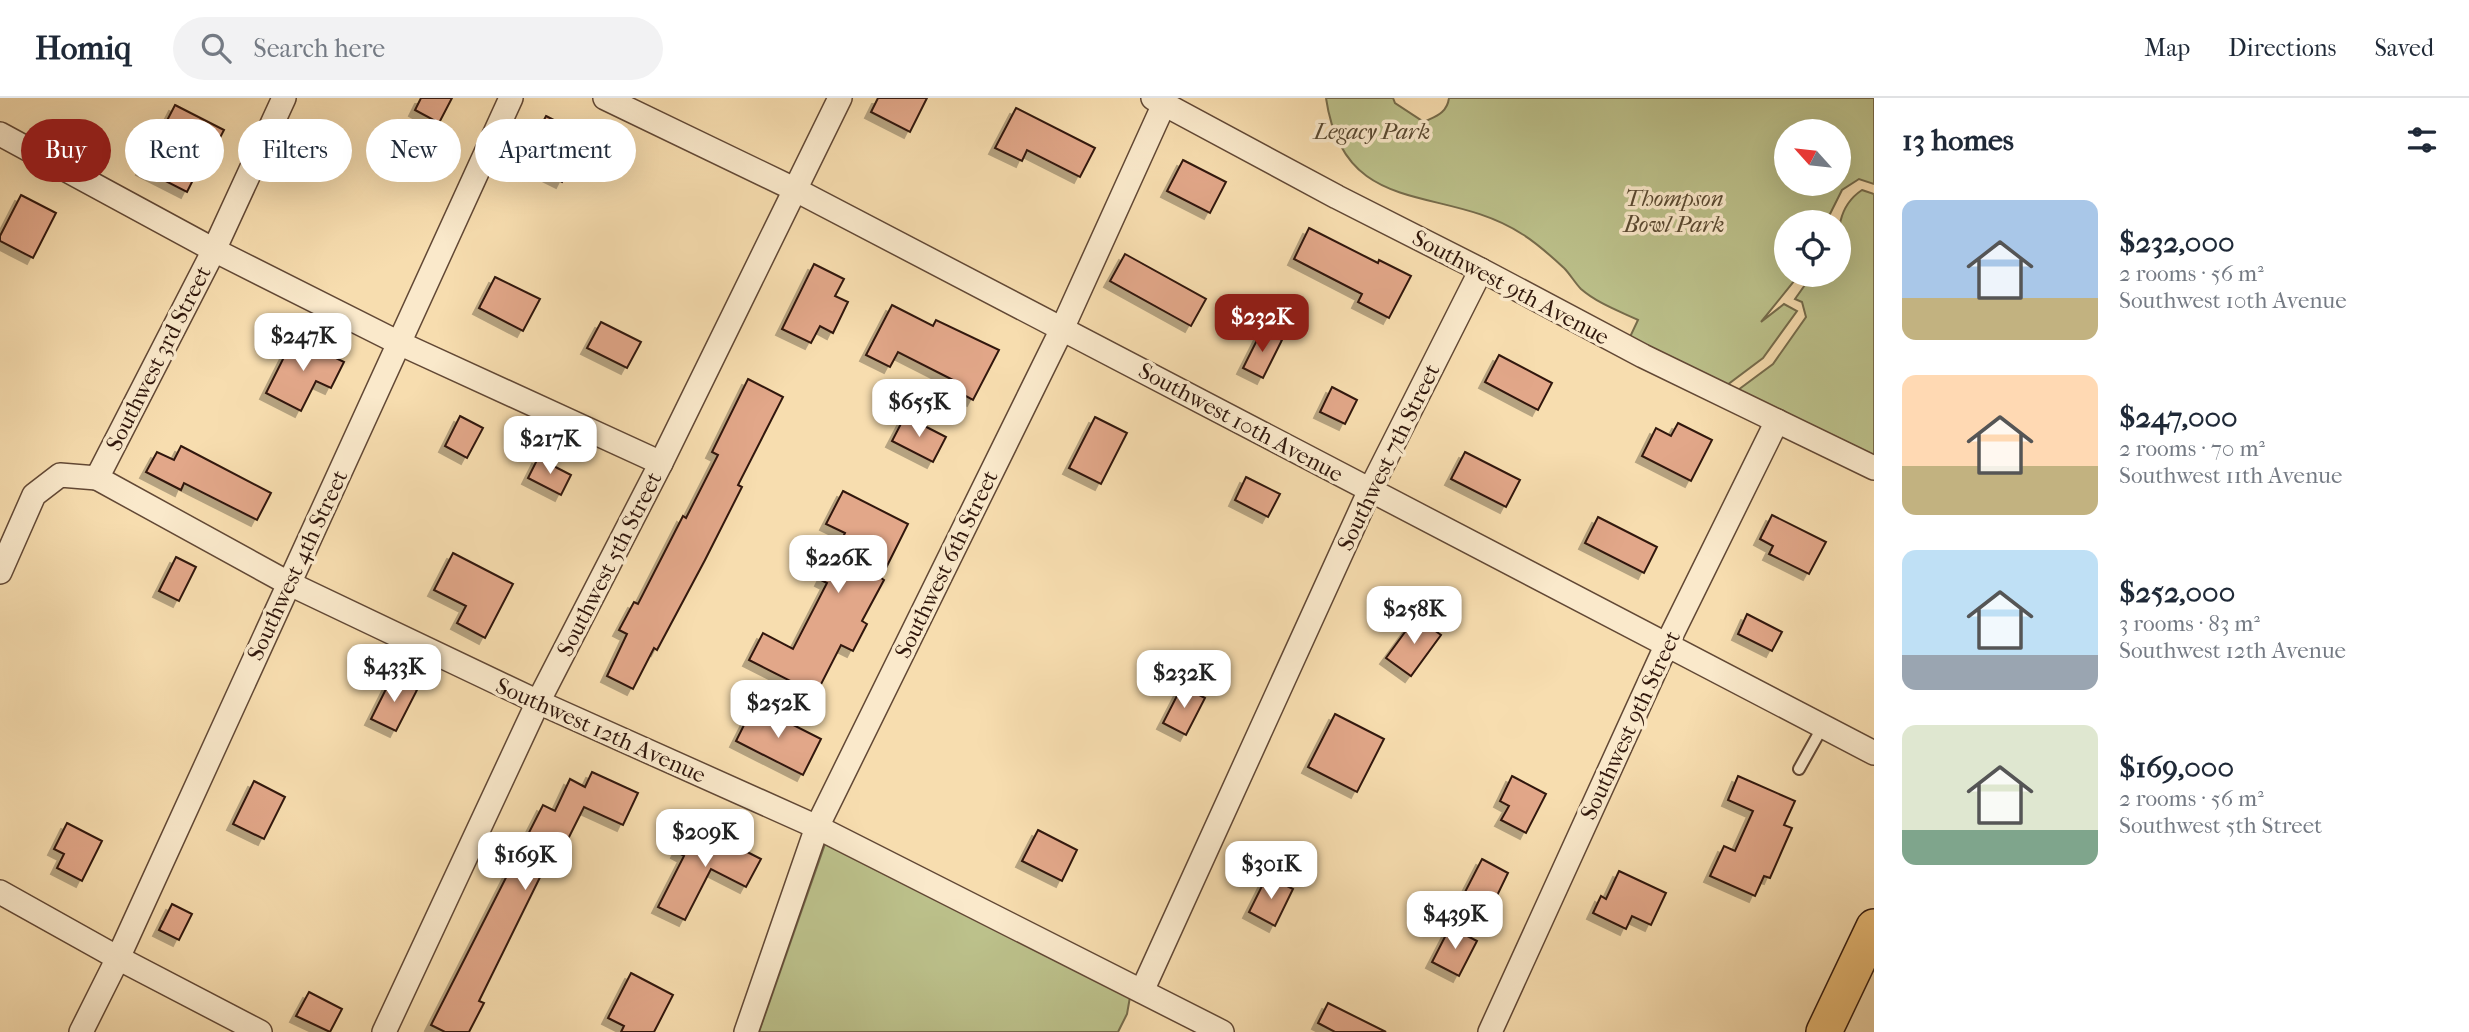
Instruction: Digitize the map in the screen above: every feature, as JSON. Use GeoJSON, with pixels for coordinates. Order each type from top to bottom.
{"type":"FeatureCollection","features":[{"type":"Feature","properties":{"kind":"main road"},"geometry":{"type":"LineString","coordinates":[[1824,1032],[1874,927]]}},
{"type":"Feature","properties":{"kind":"street","name":"Southwest 3rd Street"},"geometry":{"type":"LineString","coordinates":[[0,572],[34,495],[60,475],[97,478],[214,250],[284,98]]}},
{"type":"Feature","properties":{"kind":"street","name":"Southwest 4th Street"},"geometry":{"type":"LineString","coordinates":[[81,1032],[118,958],[511,98]]}},
{"type":"Feature","properties":{"kind":"street","name":"Southwest 10th Avenue"},"geometry":{"type":"LineString","coordinates":[[605,98],[794,189],[1874,753]]}},
{"type":"Feature","properties":{"kind":"street","name":"Southwest 5th Street"},"geometry":{"type":"LineString","coordinates":[[384,1032],[538,702],[661,463],[840,98]]}},
{"type":"Feature","properties":{"kind":"street","name":"Southwest 9th Avenue"},"geometry":{"type":"LineString","coordinates":[[1158,101],[1336,197],[1643,356],[1874,468]]}},
{"type":"Feature","properties":{"kind":"street","name":"Southwest 6th Street"},"geometry":{"type":"LineString","coordinates":[[746,1032],[817,827],[1062,329],[1158,101]]}},
{"type":"Feature","properties":{"kind":"street"},"geometry":{"type":"LineString","coordinates":[[0,134],[214,250],[399,343],[661,463]]}},
{"type":"Feature","properties":{"kind":"street","name":"Southwest 7th Street"},"geometry":{"type":"LineString","coordinates":[[1142,991],[1370,490],[1481,270]]}},
{"type":"Feature","properties":{"kind":"street","name":"Southwest 9th Street"},"geometry":{"type":"LineString","coordinates":[[1490,1032],[1667,644],[1777,421]]}},
{"type":"Feature","properties":{"kind":"street","name":"Southwest 12th Avenue"},"geometry":{"type":"LineString","coordinates":[[97,478],[289,583],[538,702],[817,827],[1222,1032]]}},
{"type":"Feature","properties":{"kind":"street"},"geometry":{"type":"LineString","coordinates":[[0,892],[118,958],[260,1032]]}},
{"type":"Feature","properties":{"kind":"lane"},"geometry":{"type":"LineString","coordinates":[[1799,769],[1823,726]]}},
{"type":"Feature","properties":{"kind":"green space","name":"Thompson Bowl Park"},"geometry":{"type":"Polygon","coordinates":[[[1326,98],[1393,98],[1395,103],[1424,122],[1443,111],[1449,98],[1874,98],[1874,184],[1859,179],[1852,184],[1852,119],[1774,119],[1774,196],[1839,196],[1832,210],[1774,210],[1774,287],[1789,287],[1761,322],[1784,304],[1797,311],[1763,358],[1727,385],[1629,339],[1638,320],[1587,294],[1559,263],[1522,234],[1492,219],[1401,193],[1375,182],[1353,164],[1336,137],[1326,98]]]}},
{"type":"Feature","properties":{"kind":"green space"},"geometry":{"type":"Polygon","coordinates":[[[1862,190],[1874,194],[1874,455],[1738,390],[1773,364],[1806,317],[1802,302],[1795,299],[1804,287],[1851,287],[1851,210],[1845,210],[1852,198],[1862,190]]]}},
{"type":"Feature","properties":{"kind":"green space"},"geometry":{"type":"Polygon","coordinates":[[[825,844],[1130,997],[1127,1014],[1118,1032],[759,1032],[825,844]]]}},
{"type":"Feature","properties":{"kind":"building"},"geometry":{"type":"Polygon","coordinates":[[[421,98],[452,98],[441,119],[432,119],[415,110],[421,98]]]}},
{"type":"Feature","properties":{"kind":"building"},"geometry":{"type":"Polygon","coordinates":[[[878,98],[927,98],[910,132],[871,112],[878,98]]]}},
{"type":"Feature","properties":{"kind":"building"},"geometry":{"type":"Polygon","coordinates":[[[175,105],[202,119],[168,119],[175,105]]]}},
{"type":"Feature","properties":{"kind":"building"},"geometry":{"type":"Polygon","coordinates":[[[1016,108],[1095,148],[1080,177],[1027,150],[1022,161],[995,148],[1016,108]]]}},
{"type":"Feature","properties":{"kind":"building"},"geometry":{"type":"Polygon","coordinates":[[[1183,160],[1226,182],[1210,213],[1167,191],[1183,160]]]}},
{"type":"Feature","properties":{"kind":"building"},"geometry":{"type":"Polygon","coordinates":[[[167,182],[192,182],[187,192],[167,182]]]}},
{"type":"Feature","properties":{"kind":"building"},"geometry":{"type":"Polygon","coordinates":[[[21,195],[56,213],[33,258],[0,241],[21,195]]]}},
{"type":"Feature","properties":{"kind":"building"},"geometry":{"type":"Polygon","coordinates":[[[1309,228],[1378,263],[1379,260],[1411,276],[1389,318],[1358,302],[1362,294],[1294,259],[1309,228]]]}},
{"type":"Feature","properties":{"kind":"building"},"geometry":{"type":"Polygon","coordinates":[[[1125,254],[1206,299],[1191,326],[1110,281],[1125,254]]]}},
{"type":"Feature","properties":{"kind":"building"},"geometry":{"type":"Polygon","coordinates":[[[814,264],[844,279],[835,296],[848,302],[833,333],[820,326],[811,343],[782,329],[814,264]]]}},
{"type":"Feature","properties":{"kind":"building"},"geometry":{"type":"Polygon","coordinates":[[[495,277],[540,299],[523,331],[479,308],[495,277]]]}},
{"type":"Feature","properties":{"kind":"building"},"geometry":{"type":"Polygon","coordinates":[[[892,305],[933,326],[936,320],[999,350],[973,400],[951,388],[955,381],[898,352],[890,367],[866,355],[892,305]]]}},
{"type":"Feature","properties":{"kind":"building"},"geometry":{"type":"Polygon","coordinates":[[[601,322],[641,342],[627,368],[587,348],[601,322]]]}},
{"type":"Feature","properties":{"kind":"building"},"geometry":{"type":"Polygon","coordinates":[[[1262,330],[1282,340],[1263,378],[1243,368],[1262,330]]]}},
{"type":"Feature","properties":{"kind":"building"},"geometry":{"type":"Polygon","coordinates":[[[294,337],[344,362],[331,388],[316,381],[301,411],[266,393],[294,337]]]}},
{"type":"Feature","properties":{"kind":"building"},"geometry":{"type":"Polygon","coordinates":[[[1499,355],[1552,383],[1538,410],[1485,382],[1499,355]]]}},
{"type":"Feature","properties":{"kind":"building"},"geometry":{"type":"Polygon","coordinates":[[[748,379],[783,397],[738,485],[742,487],[705,560],[633,689],[607,676],[627,634],[619,630],[634,602],[638,604],[683,516],[686,518],[718,455],[712,452],[748,379]]]}},
{"type":"Feature","properties":{"kind":"building"},"geometry":{"type":"Polygon","coordinates":[[[1332,387],[1357,400],[1345,424],[1320,412],[1332,387]]]}},
{"type":"Feature","properties":{"kind":"building"},"geometry":{"type":"Polygon","coordinates":[[[460,416],[483,428],[467,458],[445,446],[460,416]]]}},
{"type":"Feature","properties":{"kind":"building"},"geometry":{"type":"Polygon","coordinates":[[[905,416],[946,437],[933,462],[892,441],[905,416]]]}},
{"type":"Feature","properties":{"kind":"building"},"geometry":{"type":"Polygon","coordinates":[[[1095,417],[1127,433],[1101,484],[1069,468],[1095,417]]]}},
{"type":"Feature","properties":{"kind":"building"},"geometry":{"type":"Polygon","coordinates":[[[1678,423],[1712,440],[1691,481],[1642,456],[1656,428],[1671,436],[1678,423]]]}},
{"type":"Feature","properties":{"kind":"building"},"geometry":{"type":"Polygon","coordinates":[[[181,446],[271,493],[257,520],[184,483],[181,490],[146,472],[157,452],[174,460],[181,446]]]}},
{"type":"Feature","properties":{"kind":"building"},"geometry":{"type":"Polygon","coordinates":[[[1465,452],[1520,480],[1506,507],[1451,479],[1465,452]]]}},
{"type":"Feature","properties":{"kind":"building"},"geometry":{"type":"Polygon","coordinates":[[[538,458],[571,475],[561,495],[528,478],[538,458]]]}},
{"type":"Feature","properties":{"kind":"building"},"geometry":{"type":"Polygon","coordinates":[[[1246,477],[1280,494],[1268,517],[1235,500],[1246,477]]]}},
{"type":"Feature","properties":{"kind":"building"},"geometry":{"type":"Polygon","coordinates":[[[843,491],[908,524],[881,578],[884,580],[862,621],[867,624],[853,651],[841,645],[816,694],[749,660],[763,633],[793,649],[827,583],[821,580],[845,533],[826,524],[843,491]]]}},
{"type":"Feature","properties":{"kind":"building"},"geometry":{"type":"Polygon","coordinates":[[[1772,515],[1826,542],[1809,574],[1769,554],[1773,546],[1760,539],[1772,515]]]}},
{"type":"Feature","properties":{"kind":"building"},"geometry":{"type":"Polygon","coordinates":[[[1598,517],[1657,547],[1644,573],[1585,543],[1598,517]]]}},
{"type":"Feature","properties":{"kind":"building"},"geometry":{"type":"Polygon","coordinates":[[[453,553],[513,584],[485,638],[457,623],[466,606],[434,590],[453,553]]]}},
{"type":"Feature","properties":{"kind":"building"},"geometry":{"type":"Polygon","coordinates":[[[176,557],[196,567],[179,601],[159,591],[176,557]]]}},
{"type":"Feature","properties":{"kind":"building"},"geometry":{"type":"Polygon","coordinates":[[[1747,614],[1782,632],[1772,651],[1738,634],[1747,614]]]}},
{"type":"Feature","properties":{"kind":"building"},"geometry":{"type":"Polygon","coordinates":[[[1416,617],[1441,635],[1411,676],[1386,658],[1416,617]]]}},
{"type":"Feature","properties":{"kind":"building"},"geometry":{"type":"Polygon","coordinates":[[[392,677],[417,690],[396,731],[371,719],[392,677]]]}},
{"type":"Feature","properties":{"kind":"building"},"geometry":{"type":"Polygon","coordinates":[[[1182,686],[1205,698],[1186,735],[1163,723],[1182,686]]]}},
{"type":"Feature","properties":{"kind":"building"},"geometry":{"type":"Polygon","coordinates":[[[754,705],[821,739],[803,775],[736,741],[754,705]]]}},
{"type":"Feature","properties":{"kind":"building"},"geometry":{"type":"Polygon","coordinates":[[[1335,714],[1384,739],[1357,792],[1308,767],[1335,714]]]}},
{"type":"Feature","properties":{"kind":"building"},"geometry":{"type":"Polygon","coordinates":[[[592,772],[638,793],[623,825],[584,807],[556,863],[549,859],[479,1001],[484,1003],[469,1032],[445,1032],[431,1025],[543,805],[555,811],[570,779],[585,787],[592,772]]]}},
{"type":"Feature","properties":{"kind":"building"},"geometry":{"type":"Polygon","coordinates":[[[1512,776],[1546,794],[1526,833],[1501,820],[1509,806],[1500,801],[1512,776]]]}},
{"type":"Feature","properties":{"kind":"building"},"geometry":{"type":"Polygon","coordinates":[[[1738,776],[1795,801],[1784,825],[1792,828],[1770,878],[1764,876],[1755,896],[1710,876],[1724,846],[1735,851],[1753,811],[1728,800],[1738,776]]]}},
{"type":"Feature","properties":{"kind":"building"},"geometry":{"type":"Polygon","coordinates":[[[254,781],[285,797],[264,839],[233,824],[254,781]]]}},
{"type":"Feature","properties":{"kind":"building"},"geometry":{"type":"Polygon","coordinates":[[[67,823],[102,841],[82,881],[57,868],[64,854],[54,849],[67,823]]]}},
{"type":"Feature","properties":{"kind":"building"},"geometry":{"type":"Polygon","coordinates":[[[692,824],[761,859],[746,887],[711,869],[685,920],[658,907],[684,856],[677,852],[692,824]]]}},
{"type":"Feature","properties":{"kind":"building"},"geometry":{"type":"Polygon","coordinates":[[[1038,830],[1077,850],[1062,881],[1022,861],[1038,830]]]}},
{"type":"Feature","properties":{"kind":"building"},"geometry":{"type":"Polygon","coordinates":[[[1482,859],[1508,873],[1492,906],[1465,892],[1482,859]]]}},
{"type":"Feature","properties":{"kind":"building"},"geometry":{"type":"Polygon","coordinates":[[[1619,871],[1666,893],[1651,925],[1632,916],[1626,929],[1593,913],[1601,896],[1606,899],[1619,871]]]}},
{"type":"Feature","properties":{"kind":"building"},"geometry":{"type":"Polygon","coordinates":[[[1267,876],[1293,889],[1275,926],[1249,912],[1267,876]]]}},
{"type":"Feature","properties":{"kind":"building"},"geometry":{"type":"Polygon","coordinates":[[[172,904],[192,914],[179,940],[159,930],[172,904]]]}},
{"type":"Feature","properties":{"kind":"building"},"geometry":{"type":"Polygon","coordinates":[[[1450,927],[1477,941],[1459,976],[1432,962],[1450,927]]]}},
{"type":"Feature","properties":{"kind":"building"},"geometry":{"type":"Polygon","coordinates":[[[631,973],[673,995],[654,1032],[621,1032],[624,1026],[608,1018],[631,973]]]}},
{"type":"Feature","properties":{"kind":"building"},"geometry":{"type":"Polygon","coordinates":[[[309,992],[342,1009],[330,1032],[296,1016],[309,992]]]}},
{"type":"Feature","properties":{"kind":"building"},"geometry":{"type":"Polygon","coordinates":[[[1328,1003],[1386,1032],[1335,1032],[1318,1023],[1328,1003]]]}},
{"type":"Feature","properties":{"kind":"park label","name":"Legacy Park"},"geometry":{"type":"Point","coordinates":[1372,131]}}]}
